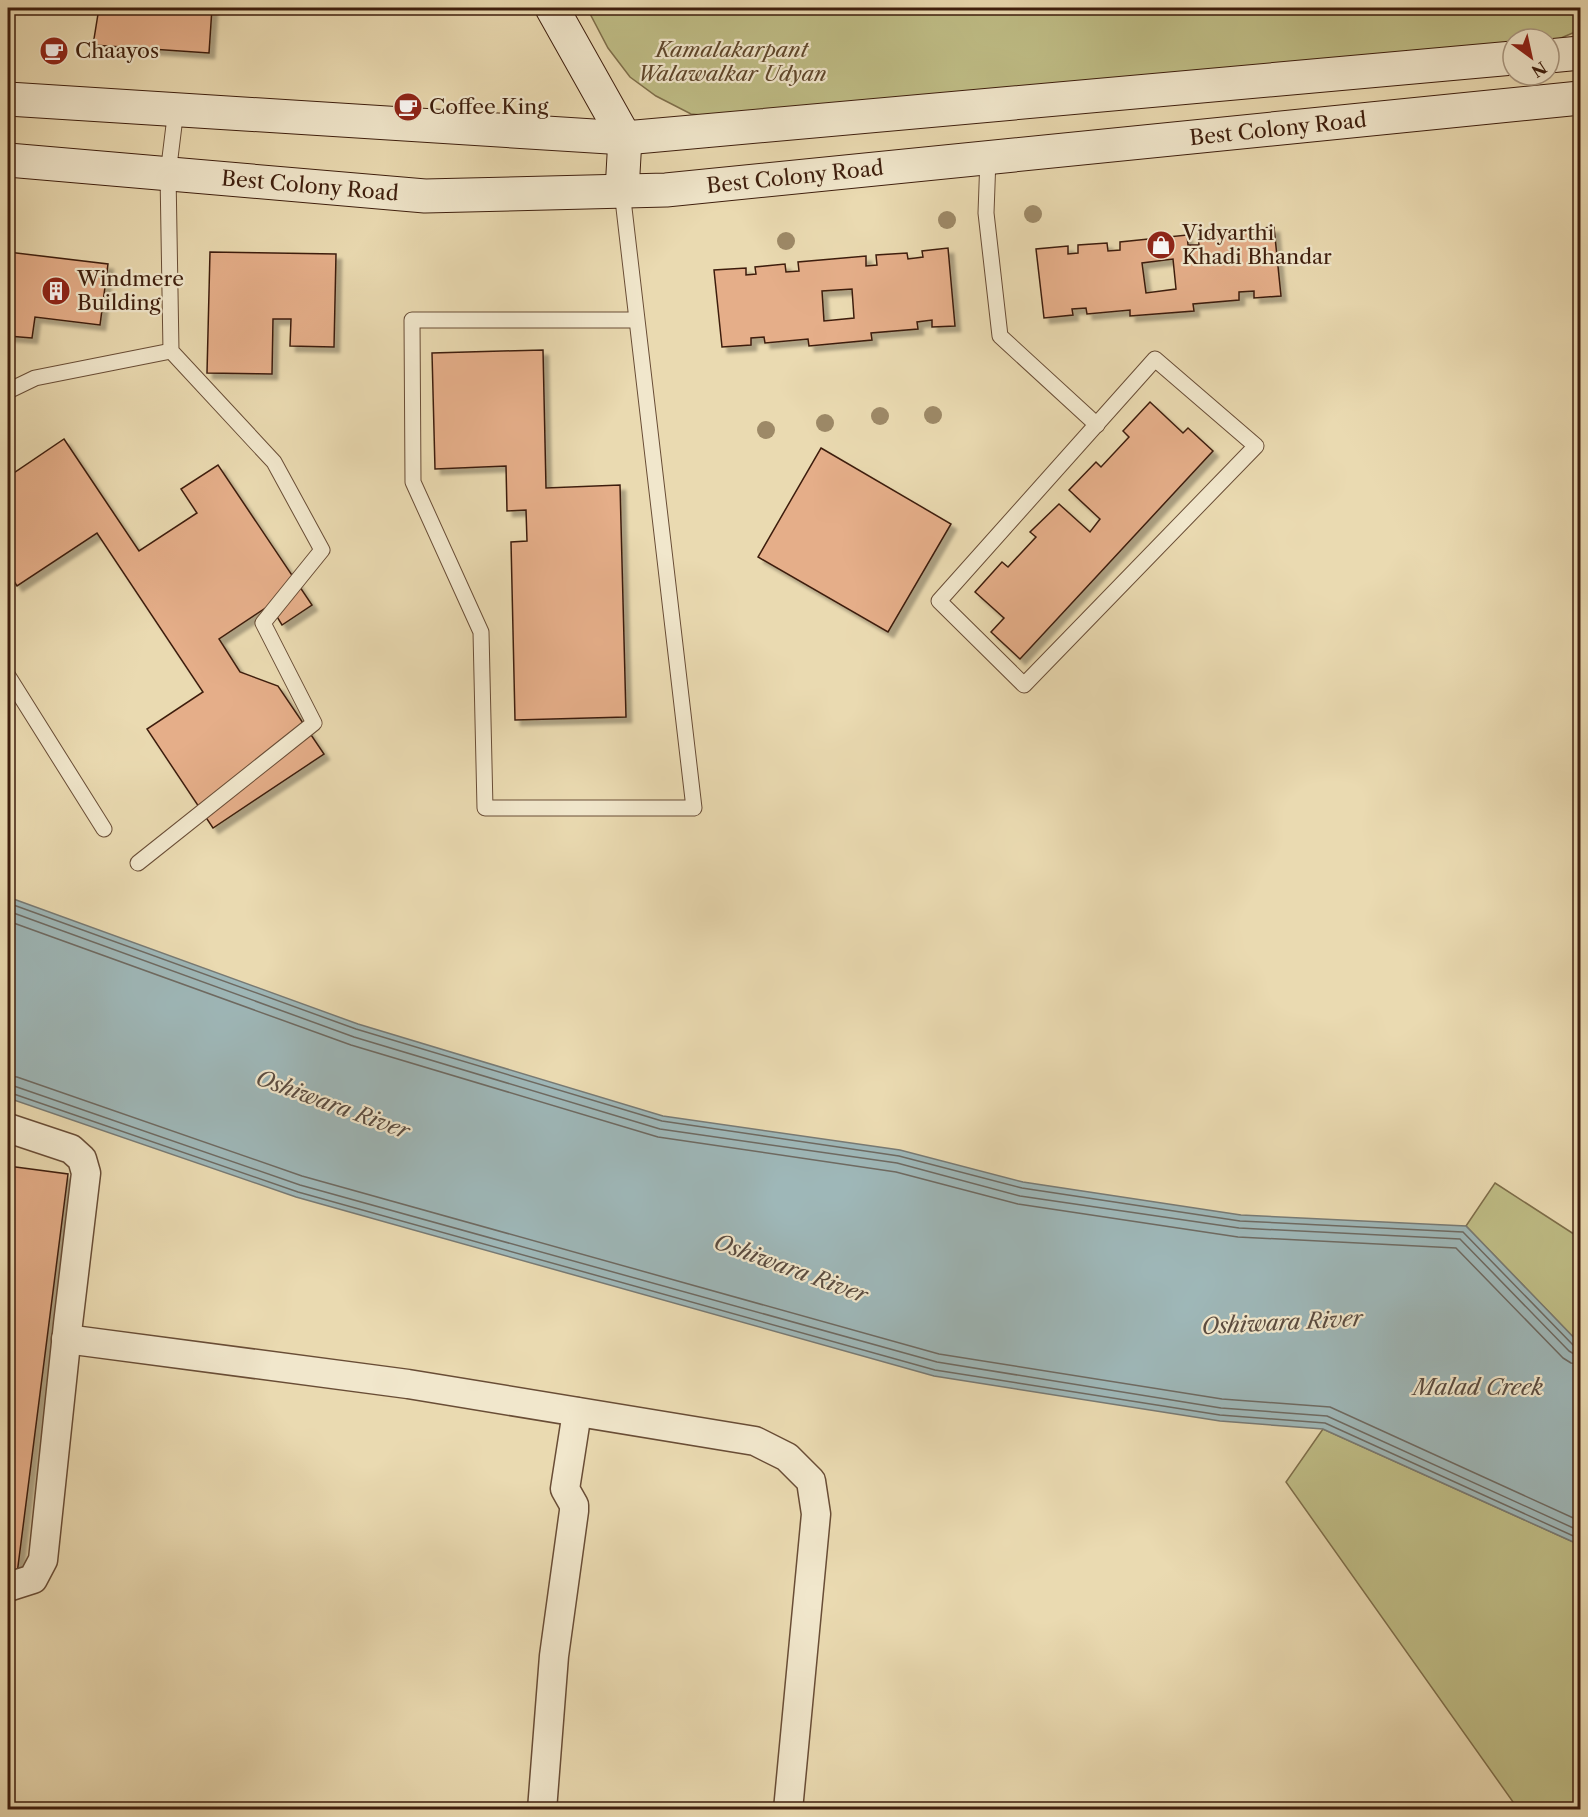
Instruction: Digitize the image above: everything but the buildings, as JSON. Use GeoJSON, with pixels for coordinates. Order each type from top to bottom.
{"type":"FeatureCollection","features":[{"type":"Feature","properties":{"kind":"street"},"geometry":{"type":"LineString","coordinates":[[552,8],[625,138],[622,191]]}},
{"type":"Feature","properties":{"kind":"street"},"geometry":{"type":"LineString","coordinates":[[1561,55],[1581,53]]}},
{"type":"Feature","properties":{"kind":"street"},"geometry":{"type":"LineString","coordinates":[[8,99],[625,138],[1501,59]]}},
{"type":"Feature","properties":{"kind":"street","name":"Best Colony Road"},"geometry":{"type":"LineString","coordinates":[[8,160],[424,196],[666,190],[1581,98]]}},
{"type":"Feature","properties":{"kind":"street"},"geometry":{"type":"LineString","coordinates":[[8,1128],[71,1149],[82,1159],[86,1173],[43,1560],[33,1579],[8,1587]]}},
{"type":"Feature","properties":{"kind":"street"},"geometry":{"type":"LineString","coordinates":[[66,1339],[408,1384],[755,1441],[787,1457],[811,1481],[816,1514],[788,1809]]}},
{"type":"Feature","properties":{"kind":"street"},"geometry":{"type":"LineString","coordinates":[[542,1809],[554,1656],[574,1511],[574,1505],[565,1489],[577,1412]]}},
{"type":"Feature","properties":{"kind":"lane"},"geometry":{"type":"LineString","coordinates":[[138,863],[314,723],[262,623],[321,550],[274,462],[171,351],[168,174],[176,110]]}},
{"type":"Feature","properties":{"kind":"lane"},"geometry":{"type":"LineString","coordinates":[[988,158],[986,213],[1000,336],[1097,425]]}},
{"type":"Feature","properties":{"kind":"lane"},"geometry":{"type":"LineString","coordinates":[[622,191],[694,808],[486,808],[481,632],[413,482],[412,320],[637,320]]}},
{"type":"Feature","properties":{"kind":"lane"},"geometry":{"type":"LineString","coordinates":[[8,391],[35,378],[171,351]]}},
{"type":"Feature","properties":{"kind":"lane"},"geometry":{"type":"LineString","coordinates":[[1155,358],[1256,446],[1024,686],[939,601],[1097,425],[1155,358]]}},
{"type":"Feature","properties":{"kind":"lane"},"geometry":{"type":"LineString","coordinates":[[8,676],[104,829]]}},
{"type":"Feature","properties":{"kind":"green space","name":"Kamalakarpant Walawalkar Udyan"},"geometry":{"type":"Polygon","coordinates":[[[587,8],[1580,8],[1580,30],[1561,38],[1561,27],[1501,27],[1501,55],[730,118],[691,114],[656,96],[630,77],[608,48],[587,8]]]}},
{"type":"Feature","properties":{"kind":"green space"},"geometry":{"type":"Polygon","coordinates":[[[1495,1183],[1580,1238],[1580,1344],[1466,1226],[1495,1183]]]}},
{"type":"Feature","properties":{"kind":"green space"},"geometry":{"type":"Polygon","coordinates":[[[1323,1429],[1580,1545],[1580,1809],[1518,1809],[1286,1482],[1323,1429]]]}},
{"type":"Feature","properties":{"kind":"water"},"geometry":{"type":"Polygon","coordinates":[[[8,897],[358,1024],[663,1116],[900,1150],[1023,1182],[1241,1215],[1466,1226],[1580,1344],[1580,1545],[1323,1429],[1220,1421],[934,1376],[296,1197],[8,1098],[8,897]]]}},
{"type":"Feature","properties":{"kind":"place","name":"Chaayos"},"geometry":{"type":"Point","coordinates":[54,51]}},
{"type":"Feature","properties":{"kind":"place","name":"Coffee King"},"geometry":{"type":"Point","coordinates":[408,107]}},
{"type":"Feature","properties":{"kind":"place","name":"Vidyarthi Khadi Bhandar"},"geometry":{"type":"Point","coordinates":[1161,245]}},
{"type":"Feature","properties":{"kind":"place","name":"Windmere Building"},"geometry":{"type":"Point","coordinates":[56,291]}},
{"type":"Feature","properties":{"kind":"water label","name":"Oshiwara River"},"geometry":{"type":"Point","coordinates":[333,1104]}},
{"type":"Feature","properties":{"kind":"water label","name":"Oshiwara River"},"geometry":{"type":"Point","coordinates":[791,1268]}},
{"type":"Feature","properties":{"kind":"water label","name":"Oshiwara River"},"geometry":{"type":"Point","coordinates":[1282,1322]}},
{"type":"Feature","properties":{"kind":"water label","name":"Malad Creek"},"geometry":{"type":"Point","coordinates":[1478,1387]}}]}
